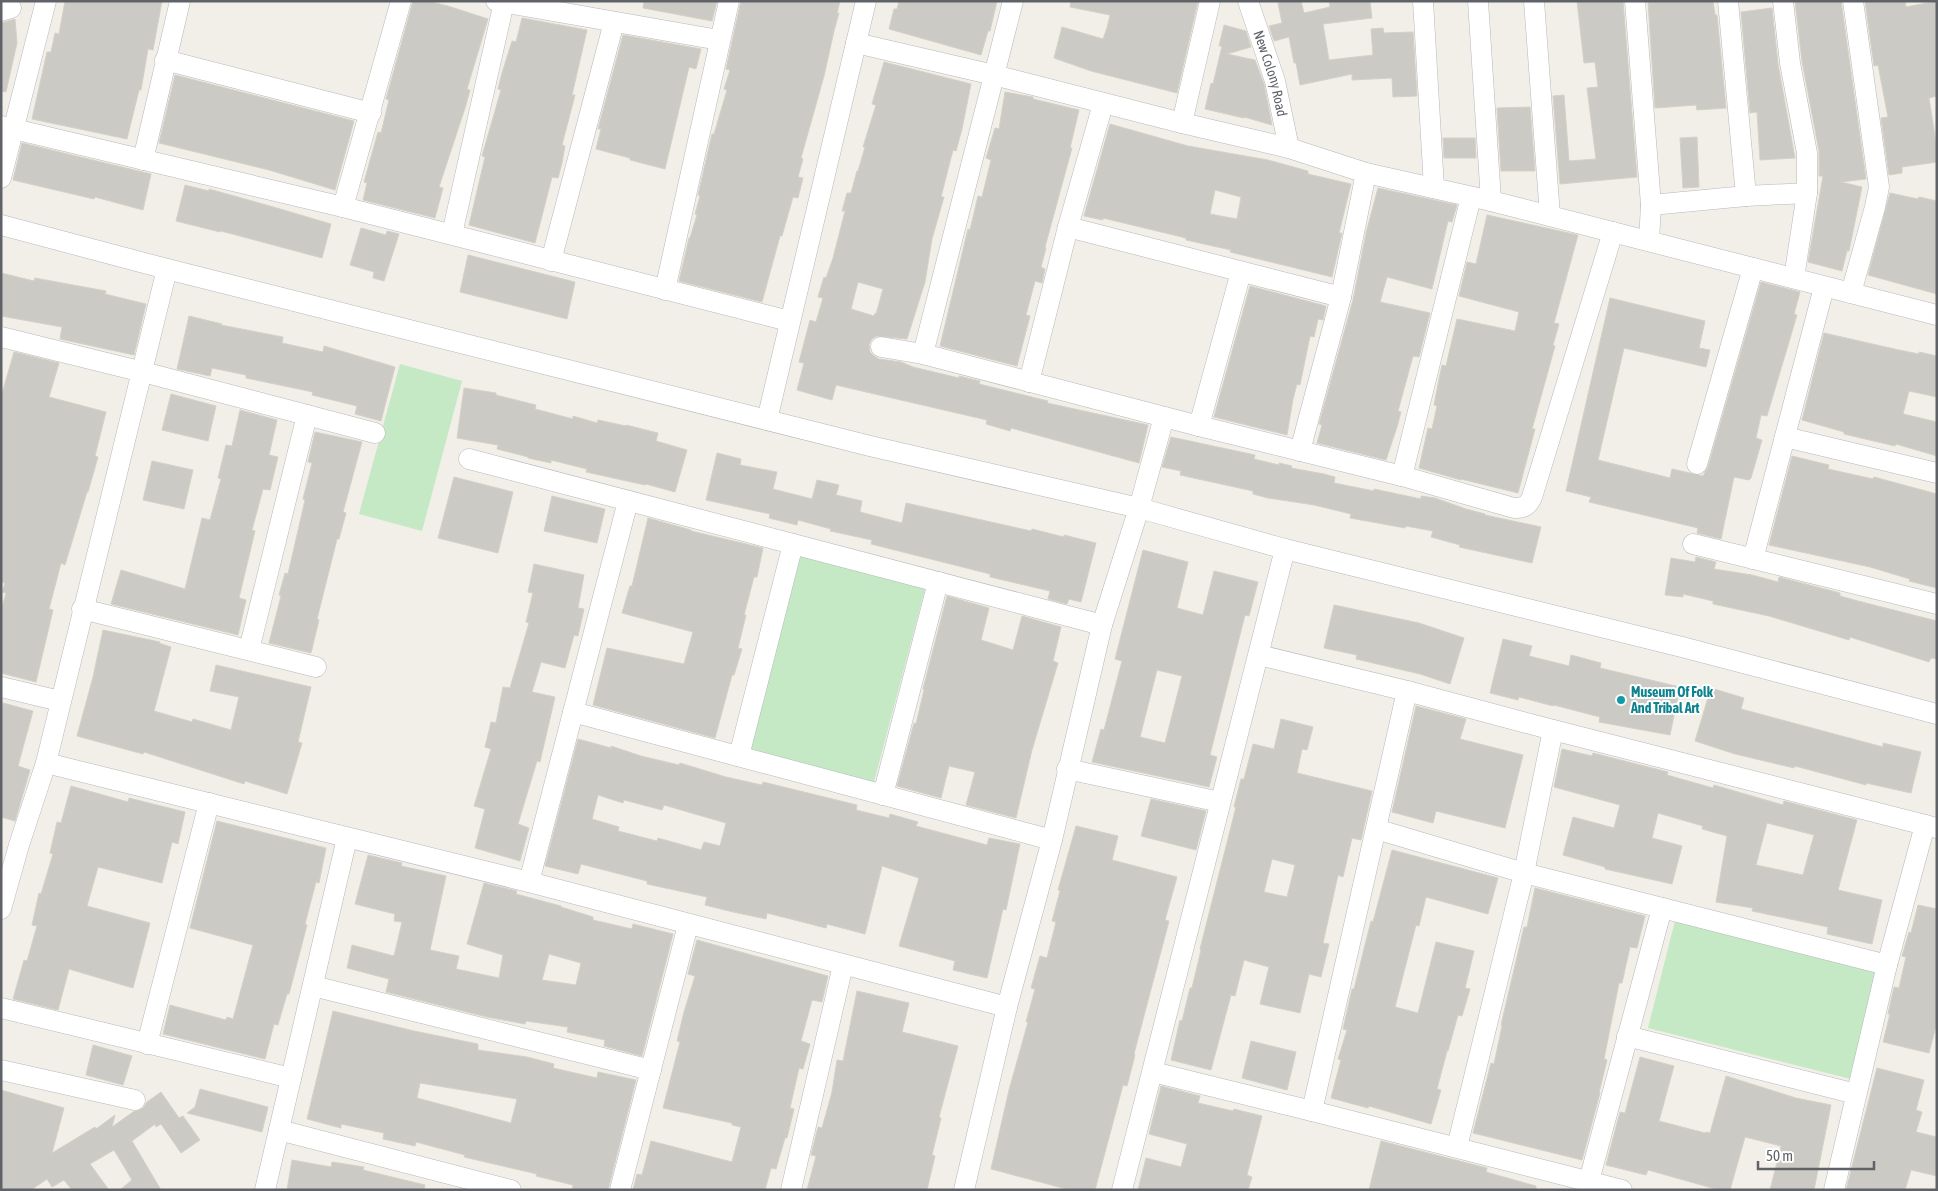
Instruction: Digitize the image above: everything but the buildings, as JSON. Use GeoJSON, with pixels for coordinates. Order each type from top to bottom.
{"type":"FeatureCollection","features":[{"type":"Feature","properties":{"kind":"street"},"geometry":{"type":"LineString","coordinates":[[1,178],[8,128],[46,1]]}},
{"type":"Feature","properties":{"kind":"street"},"geometry":{"type":"LineString","coordinates":[[143,160],[180,1]]}},
{"type":"Feature","properties":{"kind":"street"},"geometry":{"type":"LineString","coordinates":[[343,207],[402,1]]}},
{"type":"Feature","properties":{"kind":"street"},"geometry":{"type":"LineString","coordinates":[[666,290],[729,1]]}},
{"type":"Feature","properties":{"kind":"street"},"geometry":{"type":"LineString","coordinates":[[767,420],[866,1]]}},
{"type":"Feature","properties":{"kind":"street"},"geometry":{"type":"LineString","coordinates":[[923,354],[1013,1]]}},
{"type":"Feature","properties":{"kind":"street"},"geometry":{"type":"LineString","coordinates":[[1182,124],[1210,1]]}},
{"type":"Feature","properties":{"kind":"street","name":"New Colony Road"},"geometry":{"type":"LineString","coordinates":[[1248,1],[1275,81],[1289,148]]}},
{"type":"Feature","properties":{"kind":"street"},"geometry":{"type":"LineString","coordinates":[[1423,1],[1434,188]]}},
{"type":"Feature","properties":{"kind":"street"},"geometry":{"type":"LineString","coordinates":[[1478,1],[1491,201]]}},
{"type":"Feature","properties":{"kind":"street"},"geometry":{"type":"LineString","coordinates":[[1534,1],[1550,216]]}},
{"type":"Feature","properties":{"kind":"street"},"geometry":{"type":"LineString","coordinates":[[1635,1],[1651,205],[1649,241]]}},
{"type":"Feature","properties":{"kind":"street"},"geometry":{"type":"LineString","coordinates":[[1728,1],[1746,196]]}},
{"type":"Feature","properties":{"kind":"street"},"geometry":{"type":"LineString","coordinates":[[1783,1],[1790,63],[1807,153],[1807,193],[1794,278]]}},
{"type":"Feature","properties":{"kind":"street"},"geometry":{"type":"LineString","coordinates":[[1851,293],[1879,188],[1853,1]]}},
{"type":"Feature","properties":{"kind":"street"},"geometry":{"type":"LineString","coordinates":[[452,234],[500,2],[719,40]]}},
{"type":"Feature","properties":{"kind":"street"},"geometry":{"type":"LineString","coordinates":[[551,260],[614,22]]}},
{"type":"Feature","properties":{"kind":"street"},"geometry":{"type":"LineString","coordinates":[[856,43],[994,75],[1182,124],[1289,148],[1366,173],[1491,201],[1937,315]]}},
{"type":"Feature","properties":{"kind":"street"},"geometry":{"type":"LineString","coordinates":[[165,60],[371,113]]}},
{"type":"Feature","properties":{"kind":"street"},"geometry":{"type":"LineString","coordinates":[[1029,382],[1068,227],[1103,104]]}},
{"type":"Feature","properties":{"kind":"street"},"geometry":{"type":"LineString","coordinates":[[8,128],[343,207],[790,321]]}},
{"type":"Feature","properties":{"kind":"street"},"geometry":{"type":"LineString","coordinates":[[1300,451],[1341,297],[1366,173]]}},
{"type":"Feature","properties":{"kind":"street"},"geometry":{"type":"LineString","coordinates":[[1651,205],[1746,196],[1807,193]]}},
{"type":"Feature","properties":{"kind":"street"},"geometry":{"type":"LineString","coordinates":[[1402,476],[1471,197]]}},
{"type":"Feature","properties":{"kind":"street"},"geometry":{"type":"LineString","coordinates":[[1,225],[167,269],[767,420],[1139,508],[1285,549],[1682,647],[1937,714]]}},
{"type":"Feature","properties":{"kind":"street"},"geometry":{"type":"LineString","coordinates":[[1068,227],[1341,297]]}},
{"type":"Feature","properties":{"kind":"street"},"geometry":{"type":"LineString","coordinates":[[881,347],[923,354],[1199,426],[1402,476],[1514,508],[1523,508],[1529,505],[1614,232]]}},
{"type":"Feature","properties":{"kind":"street"},"geometry":{"type":"LineString","coordinates":[[1698,464],[1753,268]]}},
{"type":"Feature","properties":{"kind":"street"},"geometry":{"type":"LineString","coordinates":[[1,909],[10,842],[46,763],[82,609],[143,372],[167,269]]}},
{"type":"Feature","properties":{"kind":"street"},"geometry":{"type":"LineString","coordinates":[[1199,426],[1241,272]]}},
{"type":"Feature","properties":{"kind":"street"},"geometry":{"type":"LineString","coordinates":[[1753,559],[1824,286]]}},
{"type":"Feature","properties":{"kind":"street"},"geometry":{"type":"LineString","coordinates":[[1,337],[375,433]]}},
{"type":"Feature","properties":{"kind":"street"},"geometry":{"type":"LineString","coordinates":[[249,650],[306,415]]}},
{"type":"Feature","properties":{"kind":"street"},"geometry":{"type":"LineString","coordinates":[[964,1190],[1008,1007],[1052,840],[1102,625],[1139,508],[1164,417]]}},
{"type":"Feature","properties":{"kind":"street"},"geometry":{"type":"LineString","coordinates":[[1785,438],[1937,473]]}},
{"type":"Feature","properties":{"kind":"street"},"geometry":{"type":"LineString","coordinates":[[469,459],[1102,625]]}},
{"type":"Feature","properties":{"kind":"street"},"geometry":{"type":"LineString","coordinates":[[529,882],[628,501]]}},
{"type":"Feature","properties":{"kind":"street"},"geometry":{"type":"LineString","coordinates":[[739,756],[793,544]]}},
{"type":"Feature","properties":{"kind":"street"},"geometry":{"type":"LineString","coordinates":[[1693,544],[1937,604]]}},
{"type":"Feature","properties":{"kind":"street"},"geometry":{"type":"LineString","coordinates":[[1122,1190],[1285,549]]}},
{"type":"Feature","properties":{"kind":"street"},"geometry":{"type":"LineString","coordinates":[[883,795],[938,582]]}},
{"type":"Feature","properties":{"kind":"street"},"geometry":{"type":"LineString","coordinates":[[82,609],[316,667]]}},
{"type":"Feature","properties":{"kind":"street"},"geometry":{"type":"LineString","coordinates":[[1259,655],[1407,690],[1553,730],[1931,827],[1886,965],[1834,1190]]}},
{"type":"Feature","properties":{"kind":"street"},"geometry":{"type":"LineString","coordinates":[[1,687],[60,701]]}},
{"type":"Feature","properties":{"kind":"street"},"geometry":{"type":"LineString","coordinates":[[1312,1111],[1407,690]]}},
{"type":"Feature","properties":{"kind":"street"},"geometry":{"type":"LineString","coordinates":[[573,712],[1052,840]]}},
{"type":"Feature","properties":{"kind":"street"},"geometry":{"type":"LineString","coordinates":[[1457,1147],[1524,873],[1553,730]]}},
{"type":"Feature","properties":{"kind":"street"},"geometry":{"type":"LineString","coordinates":[[46,763],[529,882],[1008,1007]]}},
{"type":"Feature","properties":{"kind":"street"},"geometry":{"type":"LineString","coordinates":[[1067,769],[1220,802]]}},
{"type":"Feature","properties":{"kind":"street"},"geometry":{"type":"LineString","coordinates":[[146,1044],[210,803]]}},
{"type":"Feature","properties":{"kind":"street"},"geometry":{"type":"LineString","coordinates":[[1376,828],[1524,873],[1886,965]]}},
{"type":"Feature","properties":{"kind":"street"},"geometry":{"type":"LineString","coordinates":[[265,1190],[347,838]]}},
{"type":"Feature","properties":{"kind":"street"},"geometry":{"type":"LineString","coordinates":[[1589,1181],[1662,908]]}},
{"type":"Feature","properties":{"kind":"street"},"geometry":{"type":"LineString","coordinates":[[620,1190],[688,925]]}},
{"type":"Feature","properties":{"kind":"street"},"geometry":{"type":"LineString","coordinates":[[791,1190],[843,965]]}},
{"type":"Feature","properties":{"kind":"street"},"geometry":{"type":"LineString","coordinates":[[313,986],[651,1070]]}},
{"type":"Feature","properties":{"kind":"street"},"geometry":{"type":"LineString","coordinates":[[1,1008],[291,1078]]}},
{"type":"Feature","properties":{"kind":"street"},"geometry":{"type":"LineString","coordinates":[[1627,1036],[1856,1094]]}},
{"type":"Feature","properties":{"kind":"street"},"geometry":{"type":"LineString","coordinates":[[1,1070],[135,1100]]}},
{"type":"Feature","properties":{"kind":"street"},"geometry":{"type":"LineString","coordinates":[[1153,1072],[1622,1190]]}},
{"type":"Feature","properties":{"kind":"street"},"geometry":{"type":"LineString","coordinates":[[279,1130],[511,1190]]}},
{"type":"Feature","properties":{"kind":"green space"},"geometry":{"type":"Polygon","coordinates":[[[400,364],[462,381],[422,531],[359,514],[400,364]]]}},
{"type":"Feature","properties":{"kind":"green space"},"geometry":{"type":"Polygon","coordinates":[[[800,555],[925,589],[874,782],[749,749],[800,555]]]}},
{"type":"Feature","properties":{"kind":"green space"},"geometry":{"type":"Polygon","coordinates":[[[1675,921],[1882,973],[1855,1080],[1648,1028],[1675,921]]]}},
{"type":"Feature","properties":{"kind":"place","name":"Museum Of Folk And Tribal Art"},"geometry":{"type":"Point","coordinates":[1621,700]}}]}
